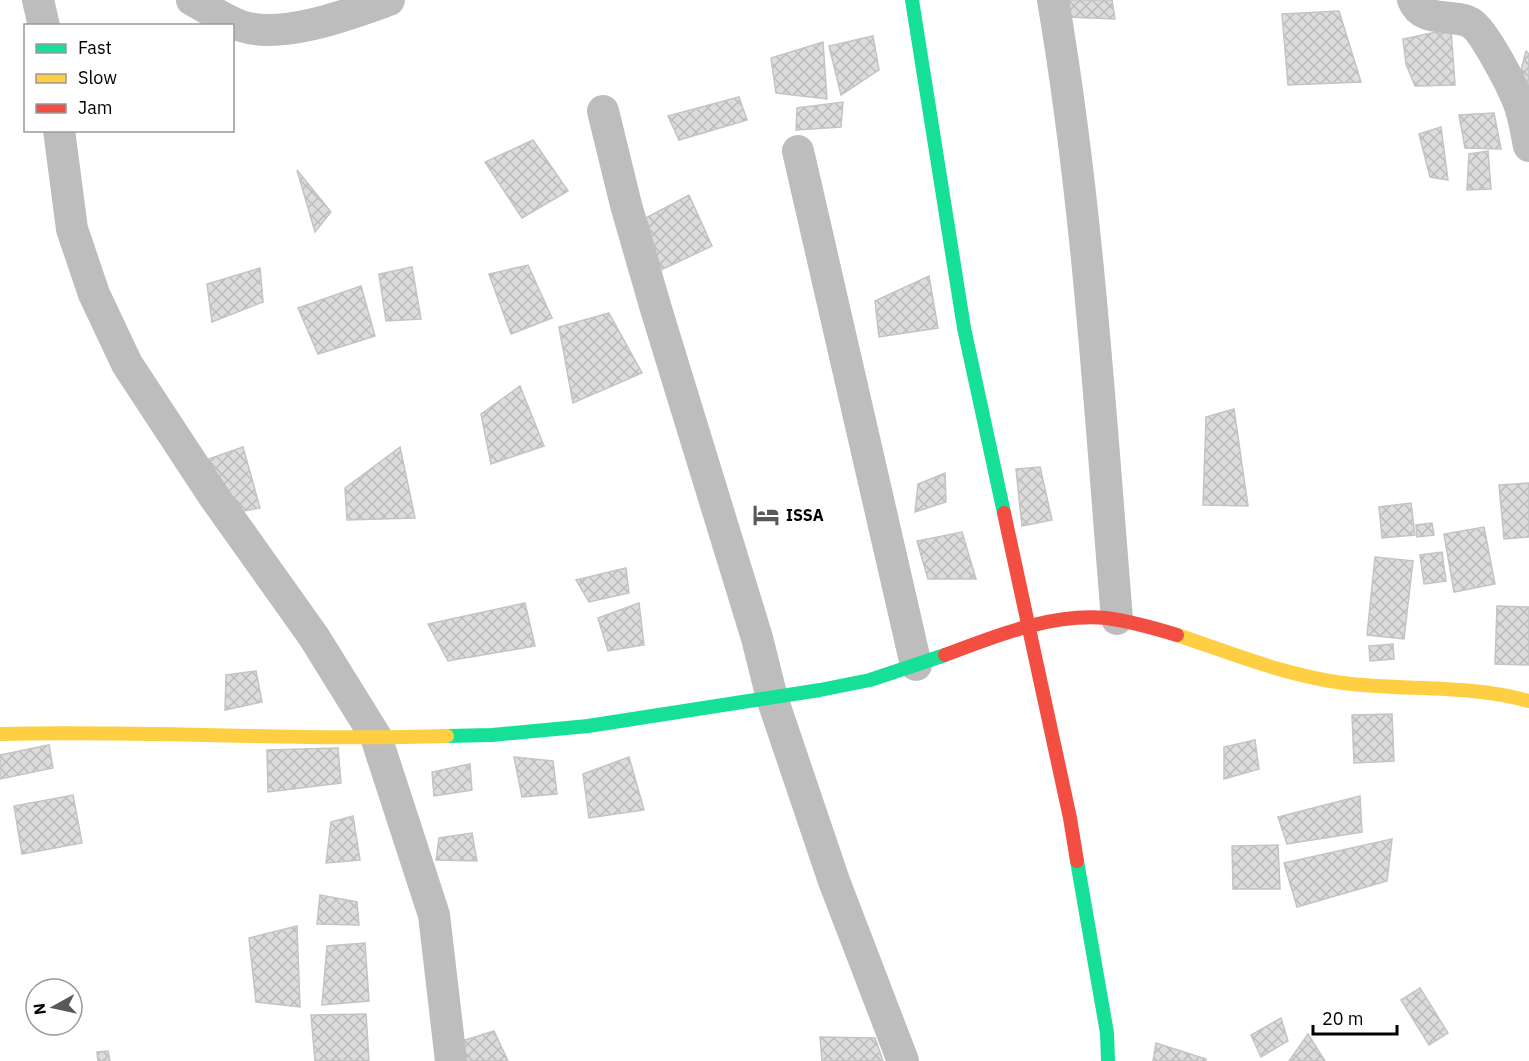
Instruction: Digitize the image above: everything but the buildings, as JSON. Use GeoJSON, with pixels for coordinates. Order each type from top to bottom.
{"type":"FeatureCollection","features":[{"type":"Feature","properties":{"kind":"street"},"geometry":{"type":"LineString","coordinates":[[38,0],[44,24]]}},
{"type":"Feature","properties":{"kind":"street"},"geometry":{"type":"LineString","coordinates":[[192,0],[239,26],[257,30],[294,28],[342,16],[389,0]]}},
{"type":"Feature","properties":{"kind":"street"},"geometry":{"type":"LineString","coordinates":[[912,0],[964,328],[1070,818],[1107,1033],[1108,1061]]}},
{"type":"Feature","properties":{"kind":"street"},"geometry":{"type":"LineString","coordinates":[[1053,0],[1068,89],[1090,278],[1117,618]]}},
{"type":"Feature","properties":{"kind":"street"},"geometry":{"type":"LineString","coordinates":[[1413,0],[1422,11],[1471,23],[1488,43],[1519,102],[1529,146]]}},
{"type":"Feature","properties":{"kind":"street"},"geometry":{"type":"LineString","coordinates":[[603,111],[644,268],[757,638],[772,698],[834,881],[903,1061]]}},
{"type":"Feature","properties":{"kind":"street"},"geometry":{"type":"LineString","coordinates":[[59,132],[72,228],[94,294],[127,364],[213,495],[314,637],[376,737],[434,915],[451,1061]]}},
{"type":"Feature","properties":{"kind":"street"},"geometry":{"type":"LineString","coordinates":[[798,151],[916,665]]}},
{"type":"Feature","properties":{"kind":"street"},"geometry":{"type":"LineString","coordinates":[[0,734],[176,733],[376,737],[494,735],[561,730],[701,711],[871,680],[1028,626],[1078,618],[1117,618],[1246,661],[1314,678],[1379,686],[1480,691],[1514,696],[1529,701]]}},
{"type":"Feature","properties":{"kind":"traffic: fast"},"geometry":{"type":"LineString","coordinates":[[912,0],[964,328],[1004,513]]}},
{"type":"Feature","properties":{"kind":"traffic: fast"},"geometry":{"type":"LineString","coordinates":[[447,736],[492,735],[588,726],[820,690],[870,680],[945,655]]}},
{"type":"Feature","properties":{"kind":"traffic: fast"},"geometry":{"type":"LineString","coordinates":[[1077,861],[1107,1033],[1108,1061]]}},
{"type":"Feature","properties":{"kind":"traffic: slow"},"geometry":{"type":"LineString","coordinates":[[1177,635],[1259,663],[1321,679],[1367,685],[1483,692],[1529,701]]}},
{"type":"Feature","properties":{"kind":"traffic: slow"},"geometry":{"type":"LineString","coordinates":[[0,734],[447,736]]}},
{"type":"Feature","properties":{"kind":"traffic: jam"},"geometry":{"type":"LineString","coordinates":[[1004,513],[1070,818],[1077,861]]}},
{"type":"Feature","properties":{"kind":"traffic: jam"},"geometry":{"type":"LineString","coordinates":[[945,655],[984,640],[1044,622],[1085,617],[1133,623],[1177,635]]}},
{"type":"Feature","properties":{"kind":"place","name":"ISSA"},"geometry":{"type":"Point","coordinates":[766,515]}}]}
